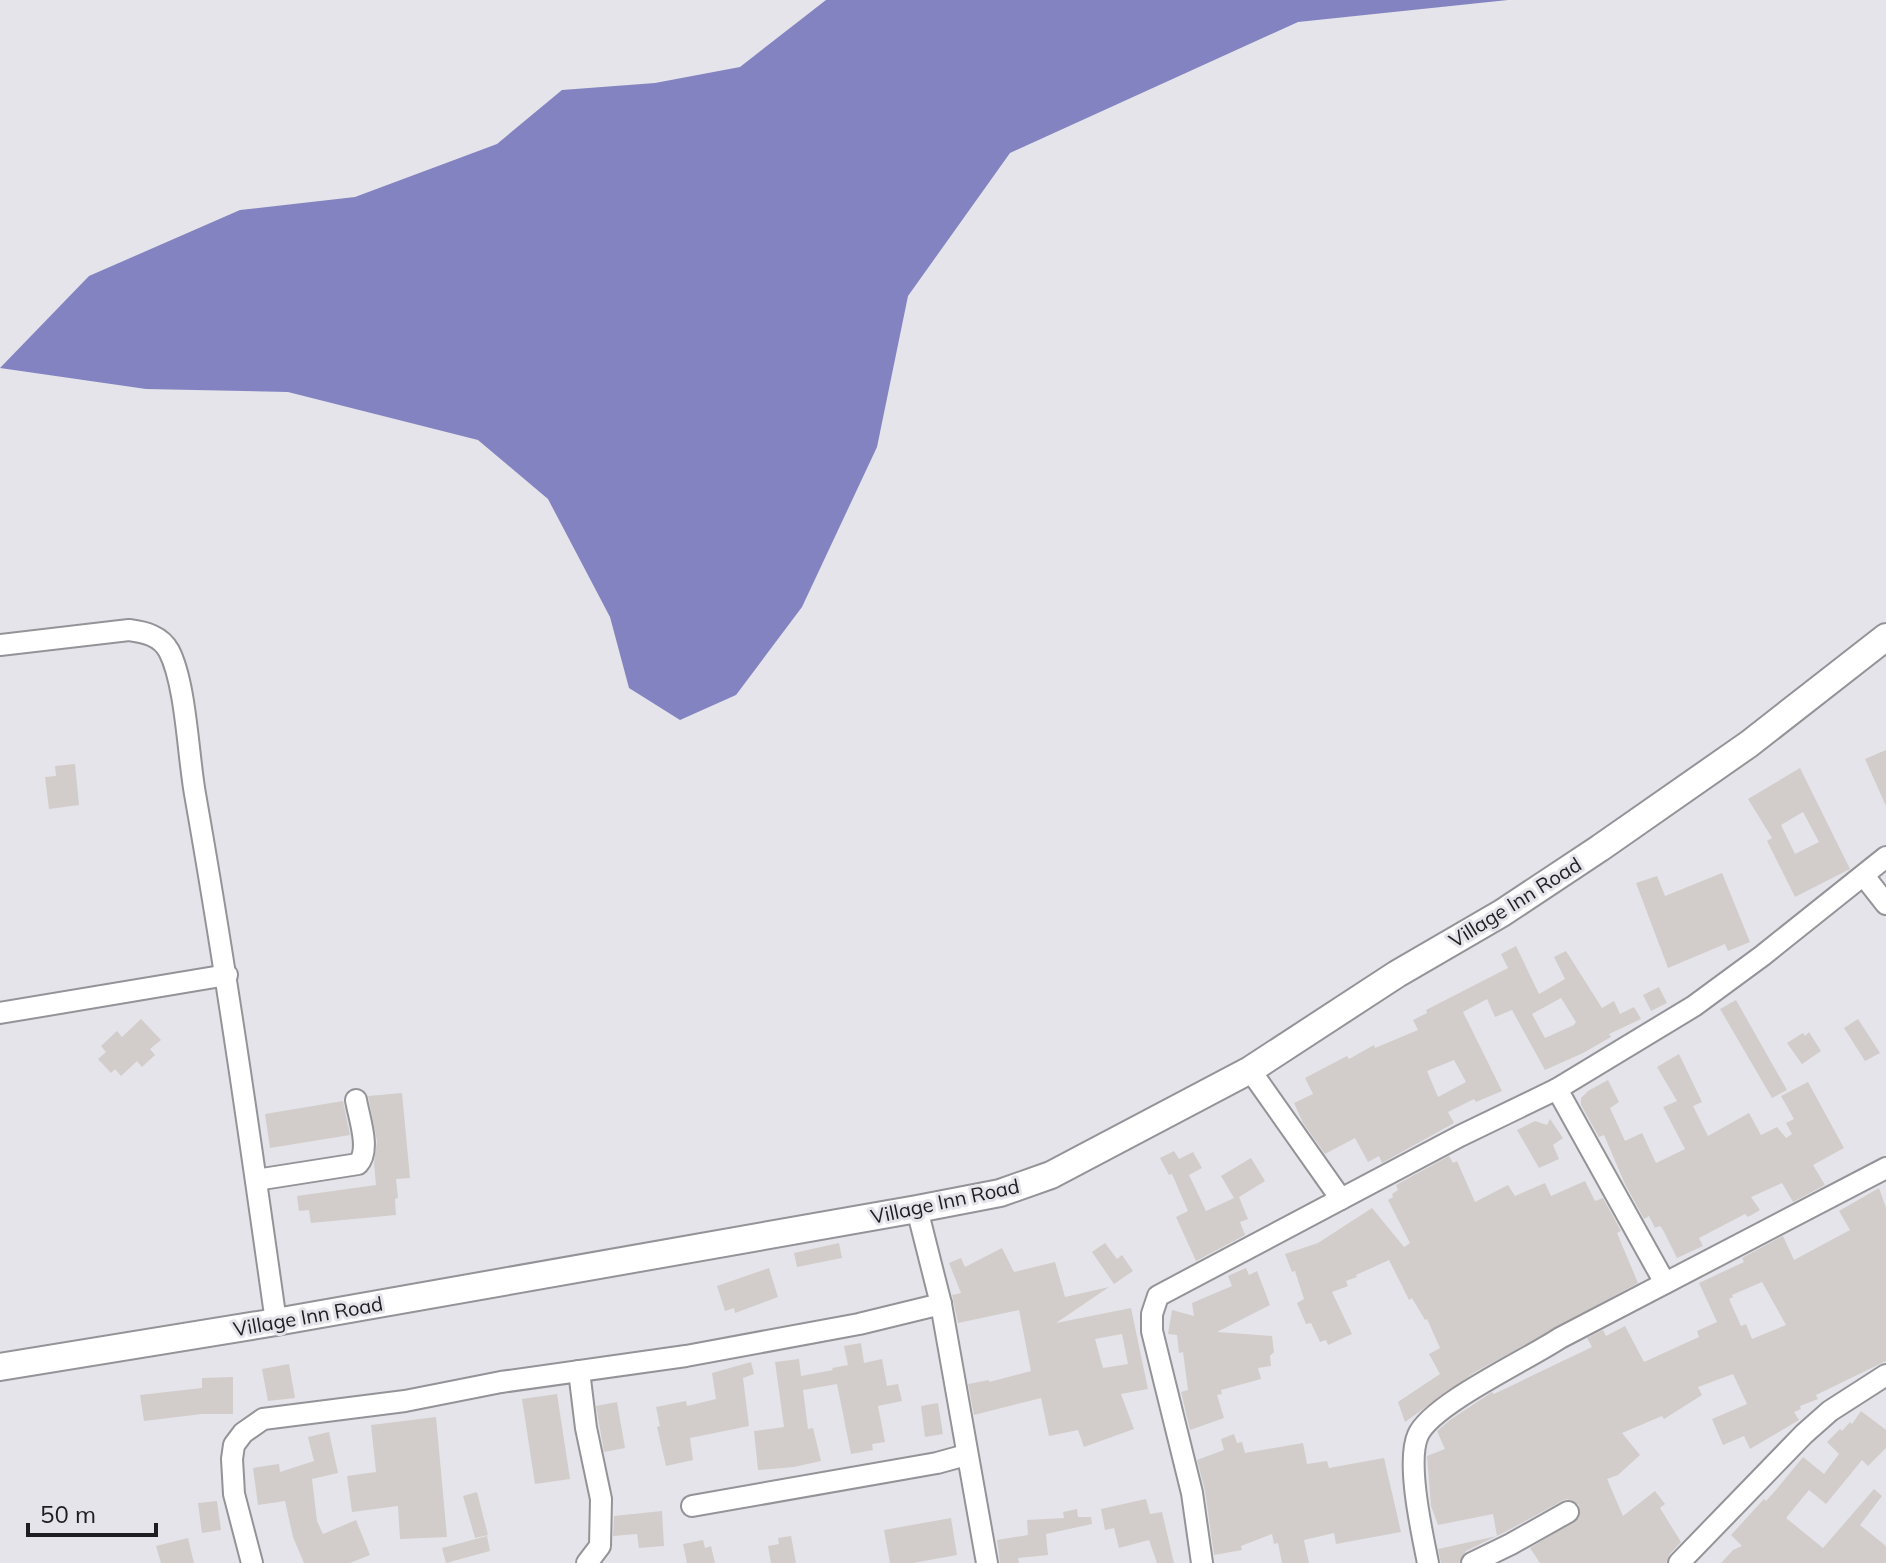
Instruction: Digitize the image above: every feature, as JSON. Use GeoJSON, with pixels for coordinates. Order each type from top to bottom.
{"type":"FeatureCollection","features":[{"type":"Feature","properties":{"kind":"street"},"geometry":{"type":"LineString","coordinates":[[0,645],[129,630],[149,632],[168,648],[177,669],[192,776],[227,975],[276,1322]]}},
{"type":"Feature","properties":{"kind":"street","name":"Village Inn Road"},"geometry":{"type":"LineString","coordinates":[[0,1367],[276,1322],[917,1209],[1000,1193],[1051,1175],[1250,1070],[1397,974],[1502,913],[1749,744],[1886,637]]}},
{"type":"Feature","properties":{"kind":"street"},"geometry":{"type":"LineString","coordinates":[[1202,1563],[1192,1493],[1152,1331],[1154,1302],[1158,1296],[1557,1089],[1694,1006],[1886,857]]}},
{"type":"Feature","properties":{"kind":"street"},"geometry":{"type":"LineString","coordinates":[[1864,876],[1886,904]]}},
{"type":"Feature","properties":{"kind":"street"},"geometry":{"type":"LineString","coordinates":[[0,1013],[227,975]]}},
{"type":"Feature","properties":{"kind":"street"},"geometry":{"type":"LineString","coordinates":[[1250,1070],[1341,1199]]}},
{"type":"Feature","properties":{"kind":"street"},"geometry":{"type":"LineString","coordinates":[[1557,1089],[1665,1283]]}},
{"type":"Feature","properties":{"kind":"street"},"geometry":{"type":"LineString","coordinates":[[256,1180],[358,1164],[364,1150],[356,1100]]}},
{"type":"Feature","properties":{"kind":"street"},"geometry":{"type":"LineString","coordinates":[[1428,1563],[1415,1468],[1417,1437],[1425,1423],[1458,1397],[1585,1324],[1886,1168]]}},
{"type":"Feature","properties":{"kind":"street"},"geometry":{"type":"LineString","coordinates":[[917,1209],[941,1304],[987,1563]]}},
{"type":"Feature","properties":{"kind":"street"},"geometry":{"type":"LineString","coordinates":[[252,1563],[234,1494],[232,1459],[234,1445],[253,1424],[291,1414],[405,1401],[686,1356],[859,1324],[941,1304]]}},
{"type":"Feature","properties":{"kind":"street"},"geometry":{"type":"LineString","coordinates":[[579,1371],[586,1428],[601,1499],[600,1546],[587,1563]]}},
{"type":"Feature","properties":{"kind":"street"},"geometry":{"type":"LineString","coordinates":[[1679,1563],[1813,1426],[1830,1411],[1886,1375]]}},
{"type":"Feature","properties":{"kind":"street"},"geometry":{"type":"LineString","coordinates":[[692,1506],[937,1463],[966,1455]]}},
{"type":"Feature","properties":{"kind":"street"},"geometry":{"type":"LineString","coordinates":[[1472,1563],[1568,1512]]}},
{"type":"Feature","properties":{"kind":"water"},"geometry":{"type":"Polygon","coordinates":[[[826,0],[1508,0],[1298,22],[1010,153],[908,296],[877,447],[802,607],[736,695],[680,720],[629,688],[610,617],[548,499],[478,440],[288,392],[146,389],[0,368],[89,276],[240,210],[355,197],[497,144],[562,90],[655,83],[740,67],[826,0]]]}},
{"type":"Feature","properties":{"kind":"building"},"geometry":{"type":"Polygon","coordinates":[[[1886,750],[1886,806],[1865,759],[1886,750]]]}},
{"type":"Feature","properties":{"kind":"building"},"geometry":{"type":"Polygon","coordinates":[[[75,764],[79,805],[49,809],[45,777],[56,776],[55,766],[75,764]]]}},
{"type":"Feature","properties":{"kind":"building"},"geometry":{"type":"Polygon","coordinates":[[[1800,768],[1850,869],[1795,897],[1767,841],[1772,838],[1748,799],[1800,768]],[[1803,812],[1781,825],[1795,854],[1819,842],[1803,812]]]}},
{"type":"Feature","properties":{"kind":"building"},"geometry":{"type":"Polygon","coordinates":[[[1722,873],[1750,942],[1728,951],[1725,944],[1668,968],[1636,883],[1657,876],[1665,896],[1722,873]]]}},
{"type":"Feature","properties":{"kind":"building"},"geometry":{"type":"Polygon","coordinates":[[[1516,946],[1539,994],[1565,979],[1554,957],[1566,951],[1602,1008],[1614,1001],[1620,1014],[1634,1007],[1641,1019],[1609,1034],[1611,1037],[1583,1053],[1545,1070],[1512,1010],[1495,1017],[1487,999],[1463,1012],[1502,1091],[1476,1102],[1474,1099],[1448,1112],[1454,1123],[1382,1163],[1379,1156],[1368,1162],[1355,1138],[1325,1154],[1303,1123],[1294,1103],[1313,1094],[1305,1078],[1347,1056],[1349,1059],[1374,1045],[1375,1048],[1418,1030],[1413,1020],[1427,1013],[1426,1010],[1508,968],[1501,954],[1516,946]],[[1561,998],[1532,1014],[1545,1038],[1576,1022],[1561,998]],[[1454,1060],[1427,1071],[1438,1097],[1466,1082],[1454,1060]]]}},
{"type":"Feature","properties":{"kind":"building"},"geometry":{"type":"Polygon","coordinates":[[[1659,987],[1667,1003],[1651,1011],[1643,995],[1659,987]]]}},
{"type":"Feature","properties":{"kind":"building"},"geometry":{"type":"Polygon","coordinates":[[[1736,1000],[1787,1090],[1772,1098],[1720,1009],[1736,1000]]]}},
{"type":"Feature","properties":{"kind":"building"},"geometry":{"type":"Polygon","coordinates":[[[141,1019],[161,1040],[150,1049],[155,1055],[142,1067],[137,1061],[121,1076],[115,1069],[111,1073],[98,1059],[106,1052],[101,1046],[117,1031],[122,1037],[141,1019]]]}},
{"type":"Feature","properties":{"kind":"building"},"geometry":{"type":"Polygon","coordinates":[[[1858,1019],[1880,1053],[1865,1061],[1844,1028],[1858,1019]]]}},
{"type":"Feature","properties":{"kind":"building"},"geometry":{"type":"Polygon","coordinates":[[[1809,1032],[1821,1051],[1802,1064],[1787,1043],[1809,1032]]]}},
{"type":"Feature","properties":{"kind":"building"},"geometry":{"type":"Polygon","coordinates":[[[1679,1054],[1702,1102],[1693,1106],[1708,1136],[1749,1113],[1761,1135],[1777,1127],[1786,1138],[1792,1134],[1786,1123],[1794,1119],[1781,1096],[1808,1082],[1844,1148],[1813,1165],[1825,1185],[1793,1202],[1782,1183],[1751,1197],[1760,1210],[1748,1217],[1745,1214],[1699,1238],[1703,1246],[1677,1258],[1660,1226],[1655,1228],[1649,1216],[1644,1219],[1604,1135],[1599,1137],[1581,1105],[1581,1098],[1608,1080],[1619,1102],[1610,1108],[1625,1141],[1642,1133],[1656,1163],[1685,1149],[1663,1107],[1677,1101],[1657,1067],[1679,1054]]]}},
{"type":"Feature","properties":{"kind":"building"},"geometry":{"type":"Polygon","coordinates":[[[402,1093],[410,1178],[396,1179],[396,1215],[311,1223],[309,1210],[299,1211],[297,1196],[376,1185],[374,1163],[377,1141],[368,1096],[402,1093]]]}},
{"type":"Feature","properties":{"kind":"building"},"geometry":{"type":"Polygon","coordinates":[[[343,1101],[350,1135],[270,1148],[265,1114],[343,1101]]]}},
{"type":"Feature","properties":{"kind":"building"},"geometry":{"type":"Polygon","coordinates":[[[1550,1119],[1563,1138],[1553,1145],[1559,1159],[1539,1168],[1517,1130],[1535,1121],[1547,1125],[1550,1119]]]}},
{"type":"Feature","properties":{"kind":"building"},"geometry":{"type":"Polygon","coordinates":[[[1174,1151],[1179,1159],[1193,1152],[1202,1168],[1189,1175],[1206,1211],[1234,1198],[1221,1176],[1251,1158],[1265,1181],[1239,1197],[1248,1219],[1240,1222],[1245,1235],[1196,1261],[1176,1217],[1188,1211],[1172,1174],[1169,1175],[1160,1158],[1174,1151]]]}},
{"type":"Feature","properties":{"kind":"building"},"geometry":{"type":"Polygon","coordinates":[[[1449,1156],[1453,1163],[1457,1161],[1475,1202],[1508,1185],[1515,1196],[1545,1183],[1551,1196],[1585,1181],[1595,1201],[1603,1198],[1621,1231],[1617,1233],[1638,1283],[1475,1372],[1405,1422],[1398,1402],[1440,1374],[1429,1354],[1440,1348],[1427,1319],[1412,1298],[1409,1300],[1389,1260],[1356,1275],[1346,1281],[1348,1286],[1332,1292],[1352,1334],[1328,1345],[1326,1340],[1320,1342],[1311,1323],[1306,1324],[1297,1303],[1304,1299],[1295,1271],[1292,1272],[1285,1254],[1318,1243],[1372,1208],[1404,1247],[1410,1243],[1388,1200],[1398,1190],[1396,1185],[1449,1156]]]}},
{"type":"Feature","properties":{"kind":"building"},"geometry":{"type":"Polygon","coordinates":[[[1879,1188],[1886,1208],[1886,1361],[1816,1395],[1818,1399],[1800,1406],[1801,1409],[1794,1412],[1799,1420],[1750,1449],[1744,1436],[1723,1445],[1712,1419],[1747,1404],[1733,1374],[1698,1387],[1702,1395],[1664,1419],[1662,1416],[1622,1433],[1640,1455],[1618,1475],[1607,1479],[1623,1516],[1655,1491],[1665,1504],[1660,1508],[1681,1542],[1666,1563],[1540,1563],[1530,1548],[1579,1518],[1579,1505],[1567,1499],[1497,1536],[1493,1514],[1438,1525],[1431,1506],[1427,1456],[1445,1449],[1437,1431],[1492,1392],[1494,1394],[1592,1347],[1587,1338],[1603,1330],[1606,1336],[1625,1326],[1644,1362],[1699,1337],[1697,1331],[1717,1322],[1699,1283],[1744,1262],[1742,1258],[1783,1236],[1794,1260],[1850,1230],[1839,1211],[1879,1188]],[[1762,1282],[1729,1299],[1741,1326],[1746,1324],[1752,1339],[1786,1325],[1762,1282]]]}},
{"type":"Feature","properties":{"kind":"building"},"geometry":{"type":"Polygon","coordinates":[[[839,1243],[842,1258],[797,1267],[794,1253],[839,1243]]]}},
{"type":"Feature","properties":{"kind":"building"},"geometry":{"type":"Polygon","coordinates":[[[1105,1243],[1117,1259],[1122,1255],[1133,1271],[1114,1284],[1092,1252],[1105,1243]]]}},
{"type":"Feature","properties":{"kind":"building"},"geometry":{"type":"Polygon","coordinates":[[[1002,1248],[1014,1272],[1055,1262],[1065,1297],[1109,1287],[1056,1323],[1131,1308],[1148,1389],[1121,1394],[1134,1429],[1084,1447],[1078,1430],[1049,1436],[1041,1398],[974,1415],[968,1384],[1031,1371],[1019,1310],[958,1323],[952,1295],[961,1293],[949,1263],[961,1258],[965,1267],[1002,1248]],[[1122,1334],[1095,1339],[1103,1368],[1128,1364],[1122,1334]]]}},
{"type":"Feature","properties":{"kind":"building"},"geometry":{"type":"Polygon","coordinates":[[[769,1268],[778,1297],[735,1313],[734,1308],[725,1311],[717,1286],[769,1268]]]}},
{"type":"Feature","properties":{"kind":"building"},"geometry":{"type":"Polygon","coordinates":[[[1246,1268],[1249,1275],[1257,1271],[1270,1305],[1217,1332],[1272,1336],[1274,1352],[1270,1356],[1271,1366],[1258,1368],[1261,1379],[1221,1390],[1222,1394],[1217,1395],[1224,1418],[1190,1430],[1181,1392],[1188,1390],[1183,1352],[1179,1353],[1177,1335],[1168,1334],[1172,1310],[1194,1316],[1192,1303],[1232,1286],[1228,1276],[1246,1268]]]}},
{"type":"Feature","properties":{"kind":"building"},"geometry":{"type":"Polygon","coordinates":[[[861,1343],[864,1363],[882,1359],[887,1386],[898,1384],[902,1401],[878,1406],[885,1442],[872,1444],[873,1450],[851,1454],[837,1384],[803,1390],[808,1429],[813,1428],[821,1461],[758,1470],[754,1431],[784,1427],[775,1362],[799,1359],[801,1376],[833,1370],[848,1365],[844,1346],[861,1343]]]}},
{"type":"Feature","properties":{"kind":"building"},"geometry":{"type":"Polygon","coordinates":[[[751,1362],[754,1374],[743,1378],[749,1426],[690,1438],[693,1460],[666,1466],[656,1407],[686,1401],[687,1406],[716,1399],[712,1373],[751,1362]]]}},
{"type":"Feature","properties":{"kind":"building"},"geometry":{"type":"Polygon","coordinates":[[[289,1364],[295,1398],[268,1401],[262,1369],[289,1364]]]}},
{"type":"Feature","properties":{"kind":"building"},"geometry":{"type":"Polygon","coordinates":[[[233,1377],[233,1414],[202,1414],[144,1421],[140,1395],[202,1388],[202,1378],[233,1377]]]}},
{"type":"Feature","properties":{"kind":"building"},"geometry":{"type":"Polygon","coordinates":[[[557,1394],[570,1479],[535,1484],[522,1399],[557,1394]]]}},
{"type":"Feature","properties":{"kind":"building"},"geometry":{"type":"Polygon","coordinates":[[[617,1402],[625,1448],[604,1452],[596,1406],[617,1402]]]}},
{"type":"Feature","properties":{"kind":"building"},"geometry":{"type":"Polygon","coordinates":[[[938,1403],[943,1434],[925,1437],[921,1406],[938,1403]]]}},
{"type":"Feature","properties":{"kind":"building"},"geometry":{"type":"Polygon","coordinates":[[[1861,1411],[1886,1430],[1886,1448],[1868,1466],[1862,1460],[1826,1504],[1809,1490],[1786,1518],[1823,1548],[1874,1489],[1882,1496],[1860,1525],[1886,1546],[1886,1563],[1721,1563],[1733,1550],[1742,1546],[1731,1535],[1764,1499],[1766,1501],[1803,1457],[1824,1474],[1839,1454],[1827,1442],[1840,1429],[1842,1431],[1850,1422],[1852,1424],[1861,1411]]]}},
{"type":"Feature","properties":{"kind":"building"},"geometry":{"type":"Polygon","coordinates":[[[436,1417],[447,1537],[400,1539],[398,1506],[352,1512],[347,1476],[376,1472],[371,1425],[436,1417]]]}},
{"type":"Feature","properties":{"kind":"building"},"geometry":{"type":"Polygon","coordinates":[[[329,1432],[338,1473],[312,1479],[317,1521],[323,1534],[356,1520],[370,1555],[350,1563],[304,1563],[293,1537],[285,1501],[258,1505],[253,1468],[279,1464],[280,1472],[314,1461],[308,1437],[329,1432]]]}},
{"type":"Feature","properties":{"kind":"building"},"geometry":{"type":"Polygon","coordinates":[[[1234,1434],[1237,1443],[1242,1442],[1245,1453],[1303,1443],[1307,1464],[1327,1461],[1329,1468],[1384,1458],[1401,1532],[1336,1544],[1334,1533],[1304,1540],[1309,1563],[1282,1563],[1278,1543],[1274,1544],[1272,1534],[1241,1546],[1242,1550],[1214,1555],[1205,1491],[1197,1460],[1224,1450],[1221,1439],[1234,1434]]]}},
{"type":"Feature","properties":{"kind":"building"},"geometry":{"type":"Polygon","coordinates":[[[477,1492],[488,1535],[475,1538],[463,1496],[477,1492]]]}},
{"type":"Feature","properties":{"kind":"building"},"geometry":{"type":"Polygon","coordinates":[[[1146,1499],[1150,1514],[1162,1512],[1174,1563],[1157,1563],[1149,1540],[1119,1548],[1114,1528],[1105,1530],[1101,1509],[1146,1499]]]}},
{"type":"Feature","properties":{"kind":"building"},"geometry":{"type":"Polygon","coordinates":[[[217,1501],[221,1530],[202,1533],[198,1503],[217,1501]]]}},
{"type":"Feature","properties":{"kind":"building"},"geometry":{"type":"Polygon","coordinates":[[[1077,1509],[1078,1517],[1091,1517],[1092,1524],[1046,1534],[1048,1555],[1018,1558],[1019,1563],[1000,1563],[997,1540],[1028,1535],[1027,1520],[1064,1518],[1063,1512],[1077,1509]]]}},
{"type":"Feature","properties":{"kind":"building"},"geometry":{"type":"Polygon","coordinates":[[[662,1511],[664,1546],[639,1548],[637,1534],[613,1536],[614,1516],[662,1511]]]}},
{"type":"Feature","properties":{"kind":"building"},"geometry":{"type":"Polygon","coordinates":[[[951,1518],[957,1555],[913,1563],[890,1563],[884,1530],[951,1518]]]}},
{"type":"Feature","properties":{"kind":"building"},"geometry":{"type":"Polygon","coordinates":[[[487,1536],[490,1551],[446,1563],[442,1548],[487,1536]]]}},
{"type":"Feature","properties":{"kind":"building"},"geometry":{"type":"Polygon","coordinates":[[[791,1536],[796,1563],[771,1563],[768,1546],[779,1544],[778,1538],[791,1536]]]}},
{"type":"Feature","properties":{"kind":"building"},"geometry":{"type":"Polygon","coordinates":[[[1497,1536],[1466,1551],[1459,1563],[1441,1563],[1438,1549],[1497,1536]]]}},
{"type":"Feature","properties":{"kind":"building"},"geometry":{"type":"Polygon","coordinates":[[[188,1538],[194,1563],[161,1563],[156,1546],[188,1538]]]}},
{"type":"Feature","properties":{"kind":"building"},"geometry":{"type":"Polygon","coordinates":[[[703,1540],[705,1548],[711,1546],[715,1563],[687,1563],[683,1544],[703,1540]]]}}]}
